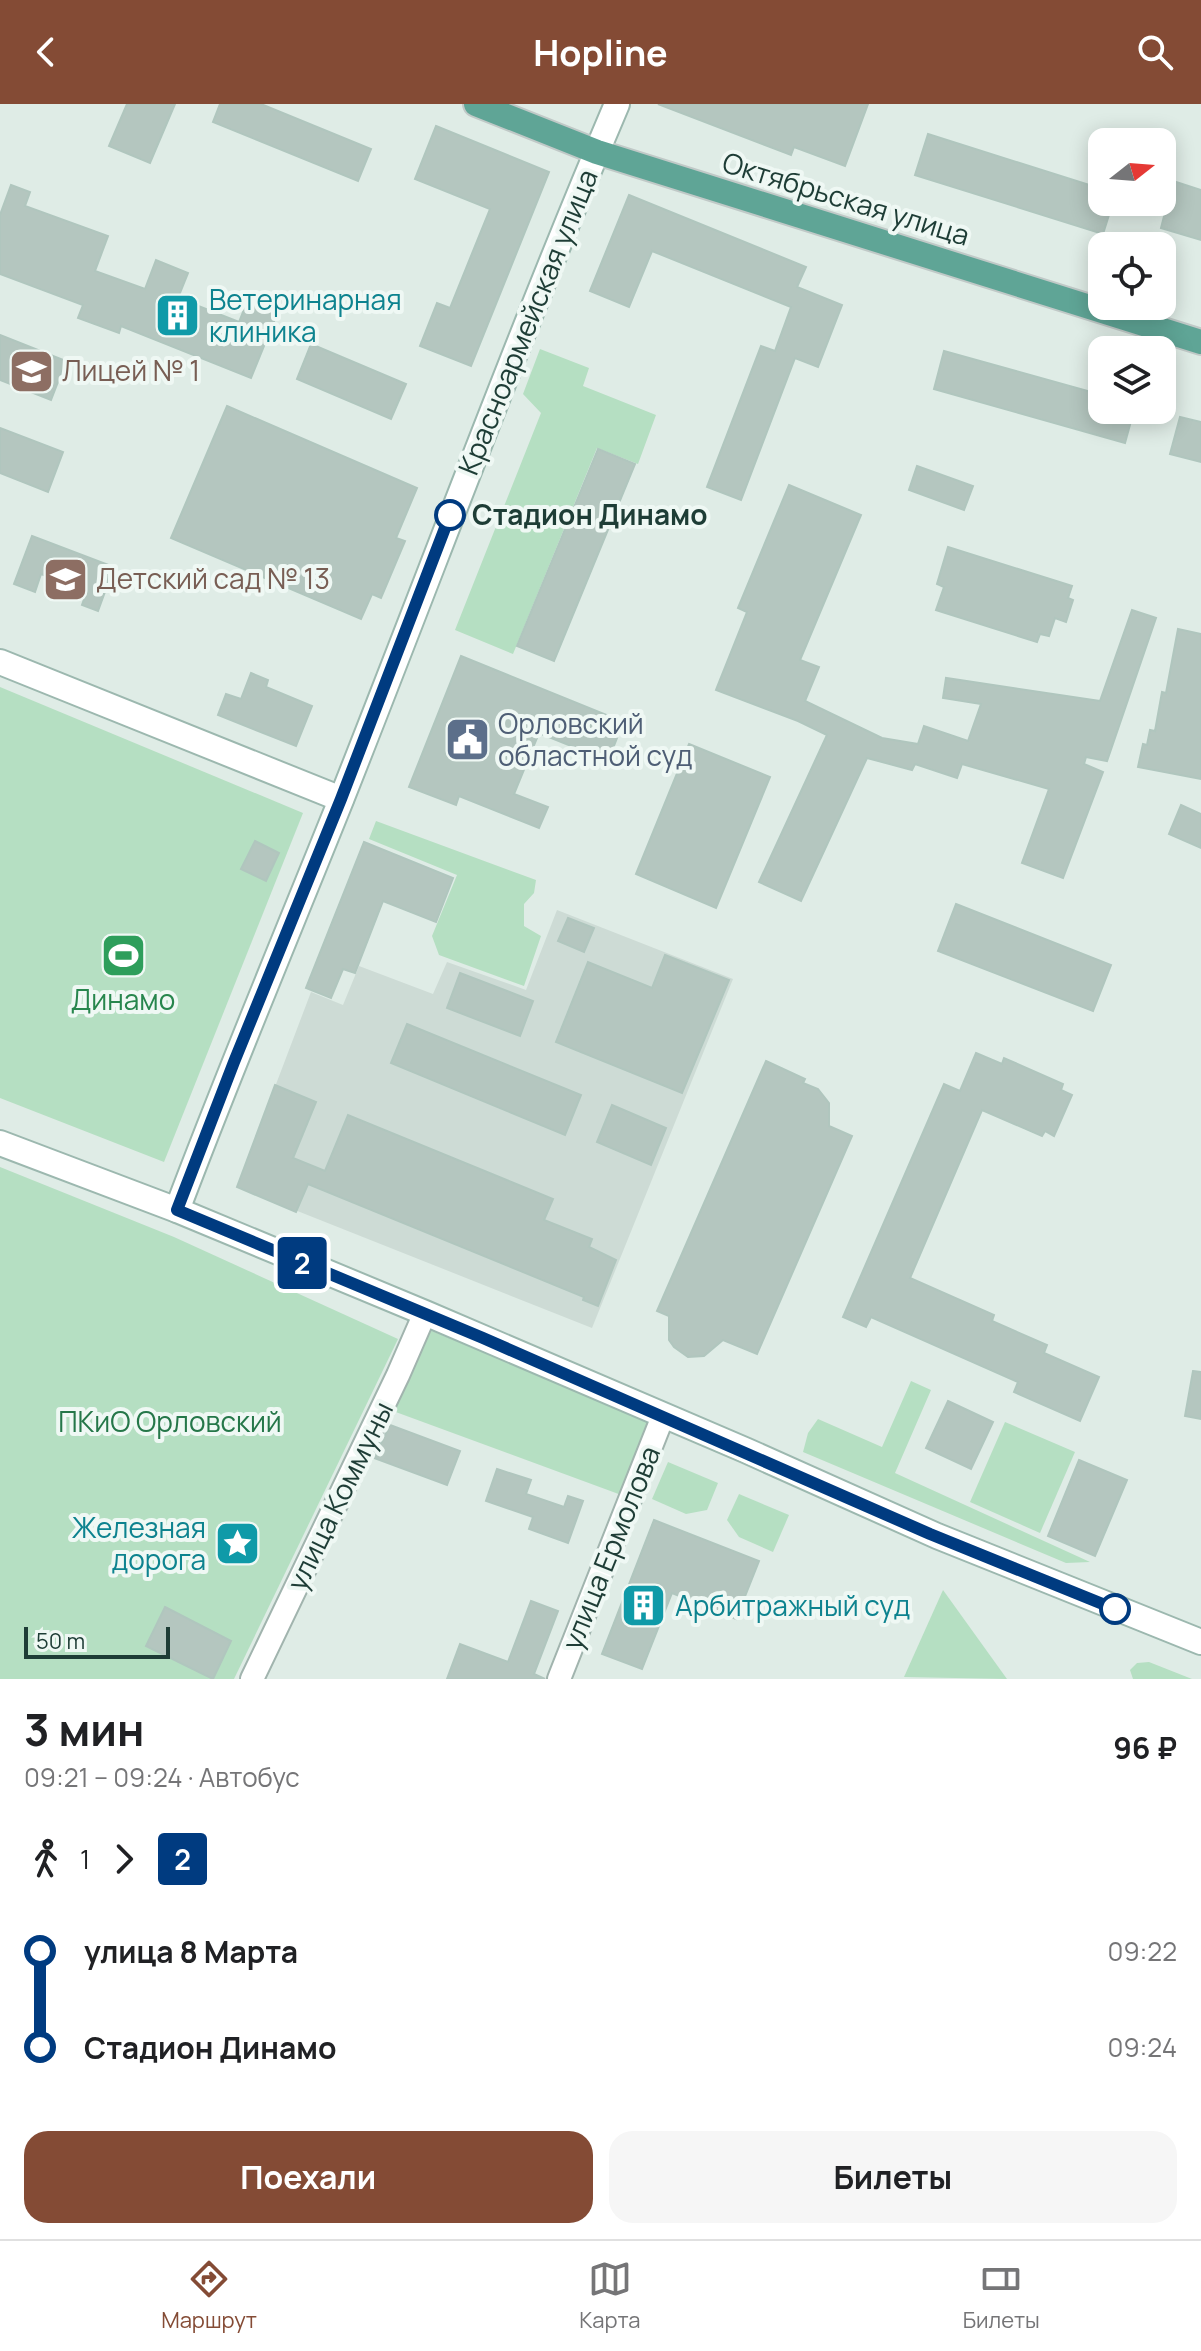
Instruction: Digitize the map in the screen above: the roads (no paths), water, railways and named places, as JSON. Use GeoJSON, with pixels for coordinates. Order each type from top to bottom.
{"type":"FeatureCollection","features":[{"type":"Feature","properties":{"kind":"main road","name":"Октябрьская улица"},"geometry":{"type":"LineString","coordinates":[[476,104],[597,152],[1201,342]]}},
{"type":"Feature","properties":{"kind":"street","name":"Красноармейская улица"},"geometry":{"type":"LineString","coordinates":[[177,1210],[341,799],[469,466],[617,104]]}},
{"type":"Feature","properties":{"kind":"street"},"geometry":{"type":"LineString","coordinates":[[0,662],[341,799]]}},
{"type":"Feature","properties":{"kind":"street"},"geometry":{"type":"LineString","coordinates":[[0,1143],[177,1210],[425,1313],[1003,1564],[1201,1642]]}},
{"type":"Feature","properties":{"kind":"street","name":"улица Коммуны"},"geometry":{"type":"LineString","coordinates":[[252,1679],[425,1313]]}},
{"type":"Feature","properties":{"kind":"street","name":"улица Ермолова"},"geometry":{"type":"LineString","coordinates":[[559,1679],[663,1416]]}},
{"type":"Feature","properties":{"kind":"place","name":"Ветеринарная клиника"},"geometry":{"type":"Point","coordinates":[178,316]}},
{"type":"Feature","properties":{"kind":"place","name":"Лицей № 1"},"geometry":{"type":"Point","coordinates":[31,371]}},
{"type":"Feature","properties":{"kind":"place","name":"Стадион Динамо"},"geometry":{"type":"Point","coordinates":[450,515]}},
{"type":"Feature","properties":{"kind":"place","name":"Детский сад № 13"},"geometry":{"type":"Point","coordinates":[65,579]}},
{"type":"Feature","properties":{"kind":"place","name":"Орловский областной суд"},"geometry":{"type":"Point","coordinates":[467,740]}},
{"type":"Feature","properties":{"kind":"place","name":"Динамо"},"geometry":{"type":"Point","coordinates":[123,956]}},
{"type":"Feature","properties":{"kind":"place","name":"Железная дорога"},"geometry":{"type":"Point","coordinates":[237,1544]}},
{"type":"Feature","properties":{"kind":"place","name":"Арбитражный суд"},"geometry":{"type":"Point","coordinates":[644,1606]}},
{"type":"Feature","properties":{"kind":"park label","name":"ПКиО Орловский"},"geometry":{"type":"Point","coordinates":[170,1422]}}]}
